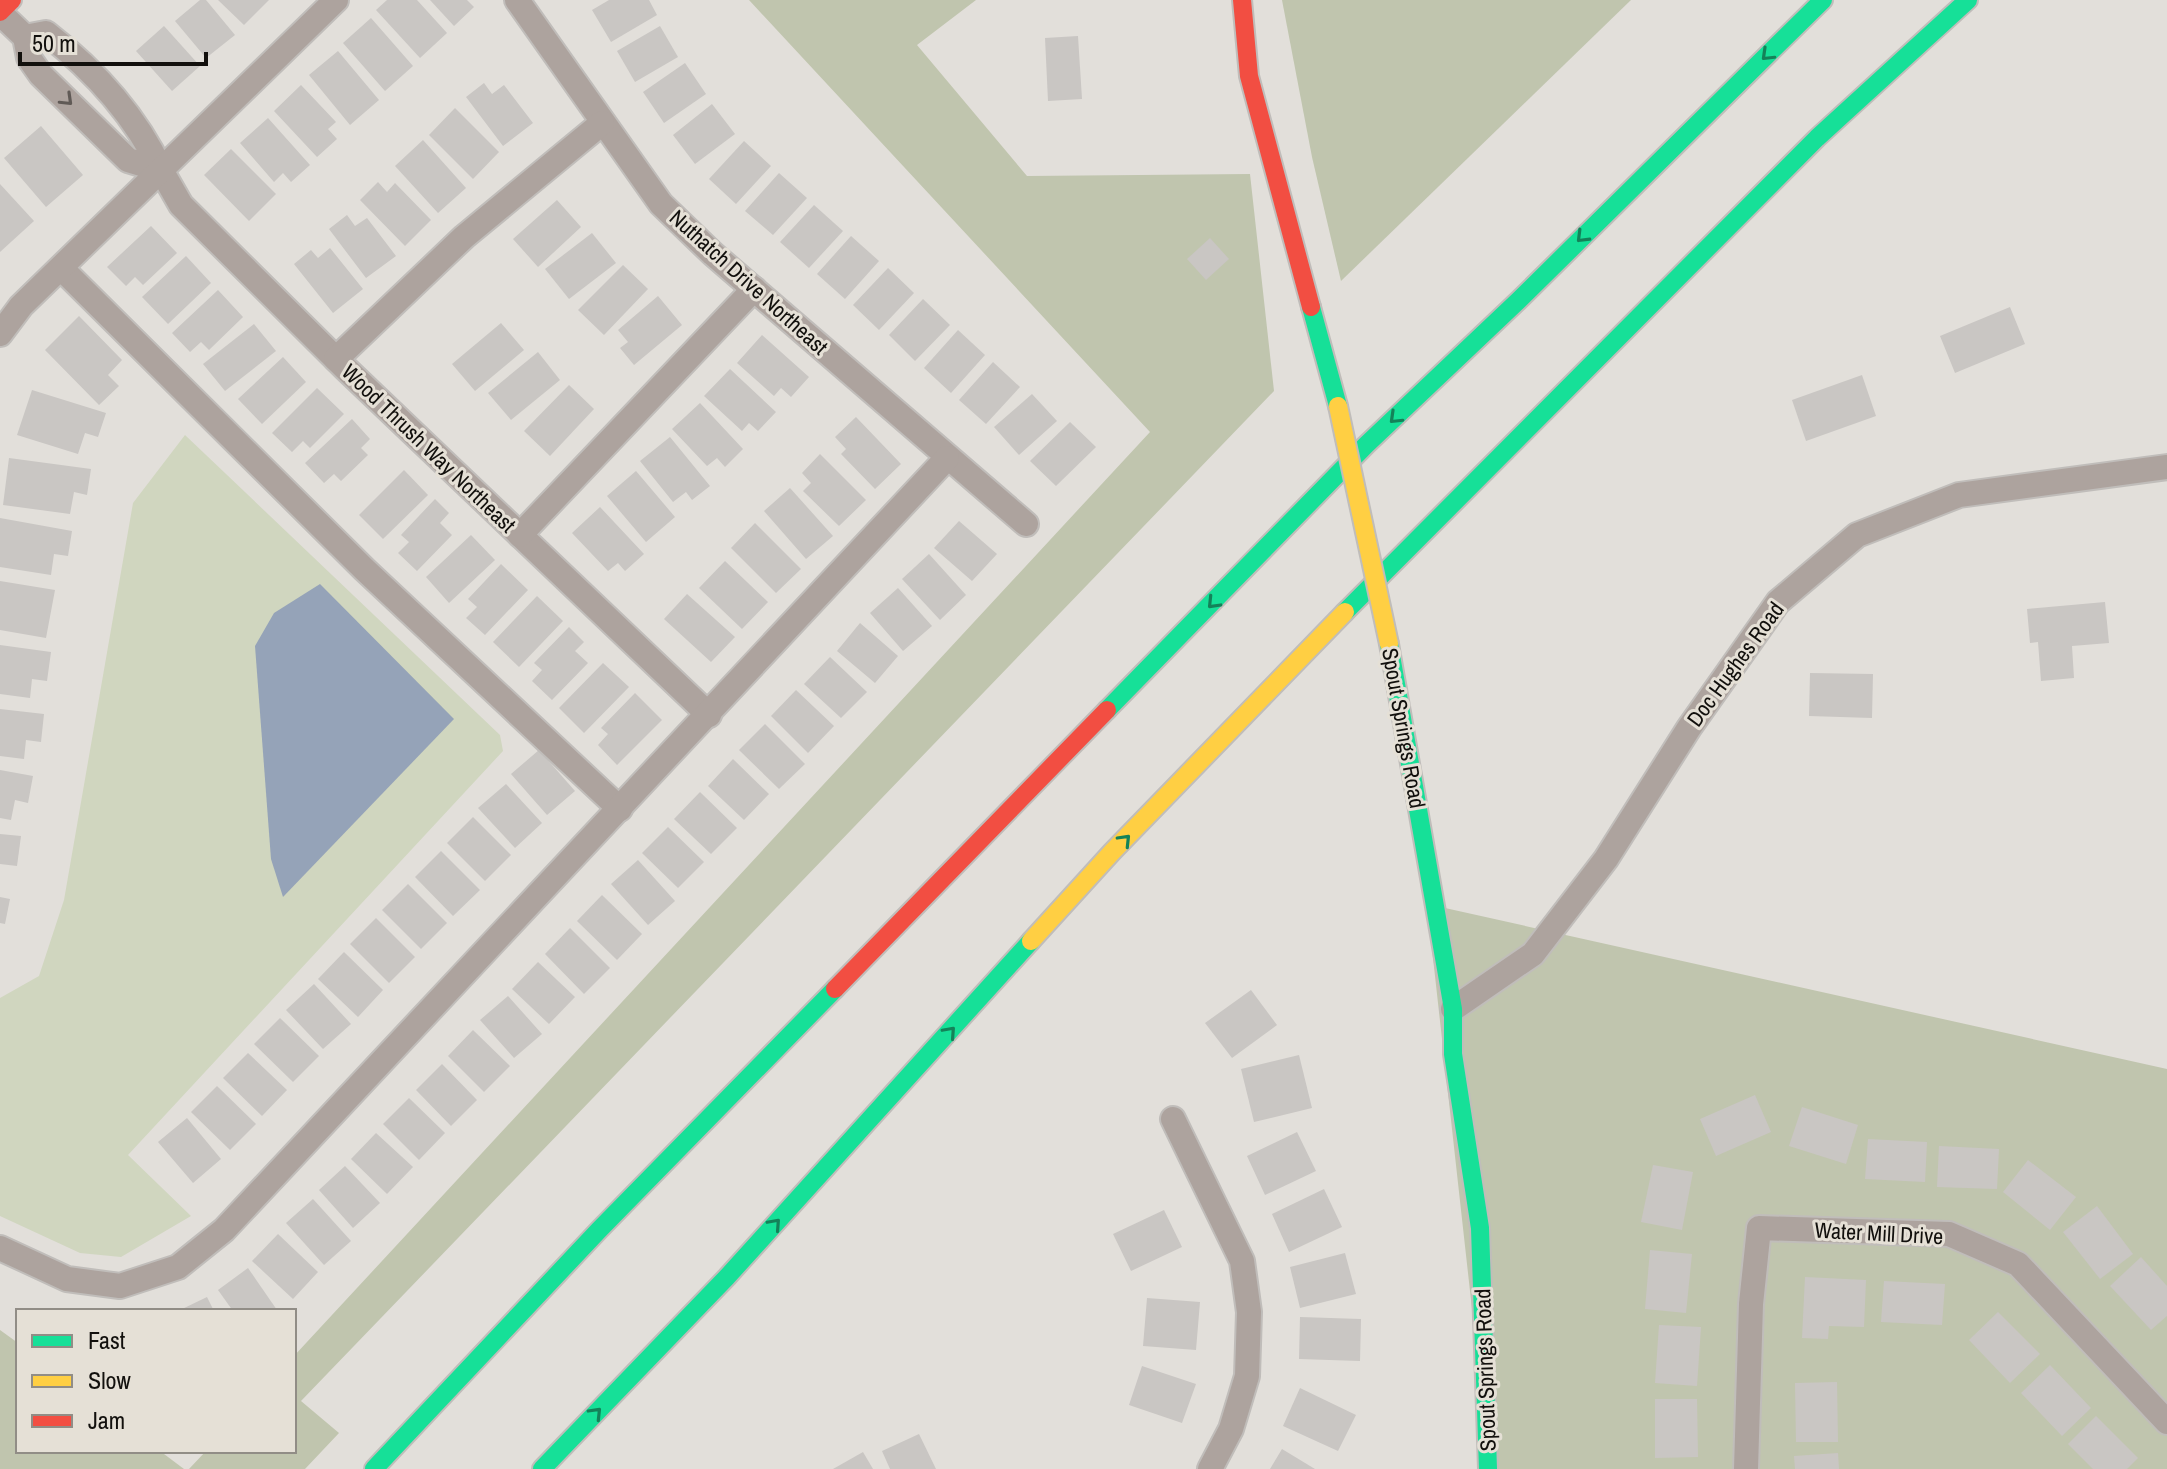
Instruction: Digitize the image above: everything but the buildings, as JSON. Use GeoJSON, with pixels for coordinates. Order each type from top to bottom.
{"type":"FeatureCollection","features":[{"type":"Feature","properties":{"kind":"main road"},"geometry":{"type":"LineString","coordinates":[[0,13],[12,0]]}},
{"type":"Feature","properties":{"kind":"main road","name":"Spout Springs Road"},"geometry":{"type":"LineString","coordinates":[[1242,0],[1249,76],[1338,406],[1389,644],[1453,1009],[1453,1054],[1480,1228],[1488,1469]]}},
{"type":"Feature","properties":{"kind":"main road"},"geometry":{"type":"LineString","coordinates":[[374,1469],[599,1230],[1366,445],[1519,300],[1823,0]]}},
{"type":"Feature","properties":{"kind":"main road"},"geometry":{"type":"LineString","coordinates":[[542,1469],[727,1277],[1112,852],[1391,564],[1817,138],[1968,0]]}},
{"type":"Feature","properties":{"kind":"street"},"geometry":{"type":"LineString","coordinates":[[0,334],[21,306],[336,0]]}},
{"type":"Feature","properties":{"kind":"street","name":"Nuthatch Drive Northeast"},"geometry":{"type":"LineString","coordinates":[[517,0],[661,204],[754,289],[1026,524]]}},
{"type":"Feature","properties":{"kind":"street"},"geometry":{"type":"LineString","coordinates":[[0,13],[25,37],[29,58],[41,75],[128,160],[161,170]]}},
{"type":"Feature","properties":{"kind":"street","name":"Wood Thrush Way Northeast"},"geometry":{"type":"LineString","coordinates":[[25,37],[46,33],[68,50],[127,112],[181,205],[336,359],[709,715]]}},
{"type":"Feature","properties":{"kind":"street"},"geometry":{"type":"LineString","coordinates":[[336,359],[464,237],[602,123]]}},
{"type":"Feature","properties":{"kind":"street"},"geometry":{"type":"LineString","coordinates":[[61,268],[364,569],[620,809]]}},
{"type":"Feature","properties":{"kind":"street"},"geometry":{"type":"LineString","coordinates":[[520,535],[754,289]]}},
{"type":"Feature","properties":{"kind":"street"},"geometry":{"type":"LineString","coordinates":[[0,1248],[67,1279],[120,1286],[178,1267],[224,1230],[947,458]]}},
{"type":"Feature","properties":{"kind":"street","name":"Doc Hughes Road"},"geometry":{"type":"LineString","coordinates":[[1453,1009],[1533,954],[1606,859],[1689,728],[1778,602],[1857,535],[1959,495],[2167,467]]}},
{"type":"Feature","properties":{"kind":"street"},"geometry":{"type":"LineString","coordinates":[[1173,1119],[1242,1261],[1249,1312],[1247,1376],[1231,1429],[1210,1469]]}},
{"type":"Feature","properties":{"kind":"street","name":"Water Mill Drive"},"geometry":{"type":"LineString","coordinates":[[1746,1469],[1751,1304],[1759,1228],[1949,1234],[2018,1264],[2167,1422]]}},
{"type":"Feature","properties":{"kind":"green space"},"geometry":{"type":"Polygon","coordinates":[[[749,0],[976,0],[917,45],[1027,176],[1250,174],[1274,391],[301,1401],[339,1433],[305,1469],[189,1469],[204,1453],[296,1453],[296,1354],[1150,432],[749,0]]]}},
{"type":"Feature","properties":{"kind":"green space"},"geometry":{"type":"Polygon","coordinates":[[[1282,0],[1631,0],[1341,281],[1312,157],[1282,0]]]}},
{"type":"Feature","properties":{"kind":"green space"},"geometry":{"type":"Polygon","coordinates":[[[185,435],[500,735],[503,751],[128,1155],[191,1216],[121,1257],[80,1253],[0,1216],[0,998],[39,976],[64,900],[133,503],[185,435]]]}},
{"type":"Feature","properties":{"kind":"green space"},"geometry":{"type":"Polygon","coordinates":[[[1427,904],[2167,1069],[2167,1469],[1482,1469],[1480,1381],[1427,904]]]}},
{"type":"Feature","properties":{"kind":"green space"},"geometry":{"type":"Polygon","coordinates":[[[0,1330],[16,1342],[16,1453],[163,1453],[184,1469],[0,1469],[0,1330]]]}},
{"type":"Feature","properties":{"kind":"water"},"geometry":{"type":"Polygon","coordinates":[[[320,584],[454,719],[283,897],[271,859],[255,646],[274,613],[320,584]]]}},
{"type":"Feature","properties":{"kind":"traffic: fast"},"geometry":{"type":"LineString","coordinates":[[1107,710],[1366,445],[1519,300],[1823,0]]}},
{"type":"Feature","properties":{"kind":"traffic: fast"},"geometry":{"type":"LineString","coordinates":[[1345,612],[1817,138],[1968,0]]}},
{"type":"Feature","properties":{"kind":"traffic: fast"},"geometry":{"type":"LineString","coordinates":[[1311,307],[1338,406]]}},
{"type":"Feature","properties":{"kind":"traffic: fast"},"geometry":{"type":"LineString","coordinates":[[1389,644],[1453,1009],[1453,1054],[1480,1228],[1488,1469]]}},
{"type":"Feature","properties":{"kind":"traffic: fast"},"geometry":{"type":"LineString","coordinates":[[542,1469],[727,1277],[1031,941]]}},
{"type":"Feature","properties":{"kind":"traffic: fast"},"geometry":{"type":"LineString","coordinates":[[374,1469],[599,1230],[835,989]]}},
{"type":"Feature","properties":{"kind":"traffic: slow"},"geometry":{"type":"LineString","coordinates":[[1338,406],[1389,644]]}},
{"type":"Feature","properties":{"kind":"traffic: slow"},"geometry":{"type":"LineString","coordinates":[[1031,941],[1112,852],[1345,612]]}},
{"type":"Feature","properties":{"kind":"traffic: jam"},"geometry":{"type":"LineString","coordinates":[[0,12],[12,0]]}},
{"type":"Feature","properties":{"kind":"traffic: jam"},"geometry":{"type":"LineString","coordinates":[[1242,0],[1249,76],[1311,307]]}},
{"type":"Feature","properties":{"kind":"traffic: jam"},"geometry":{"type":"LineString","coordinates":[[835,989],[1107,710]]}}]}
